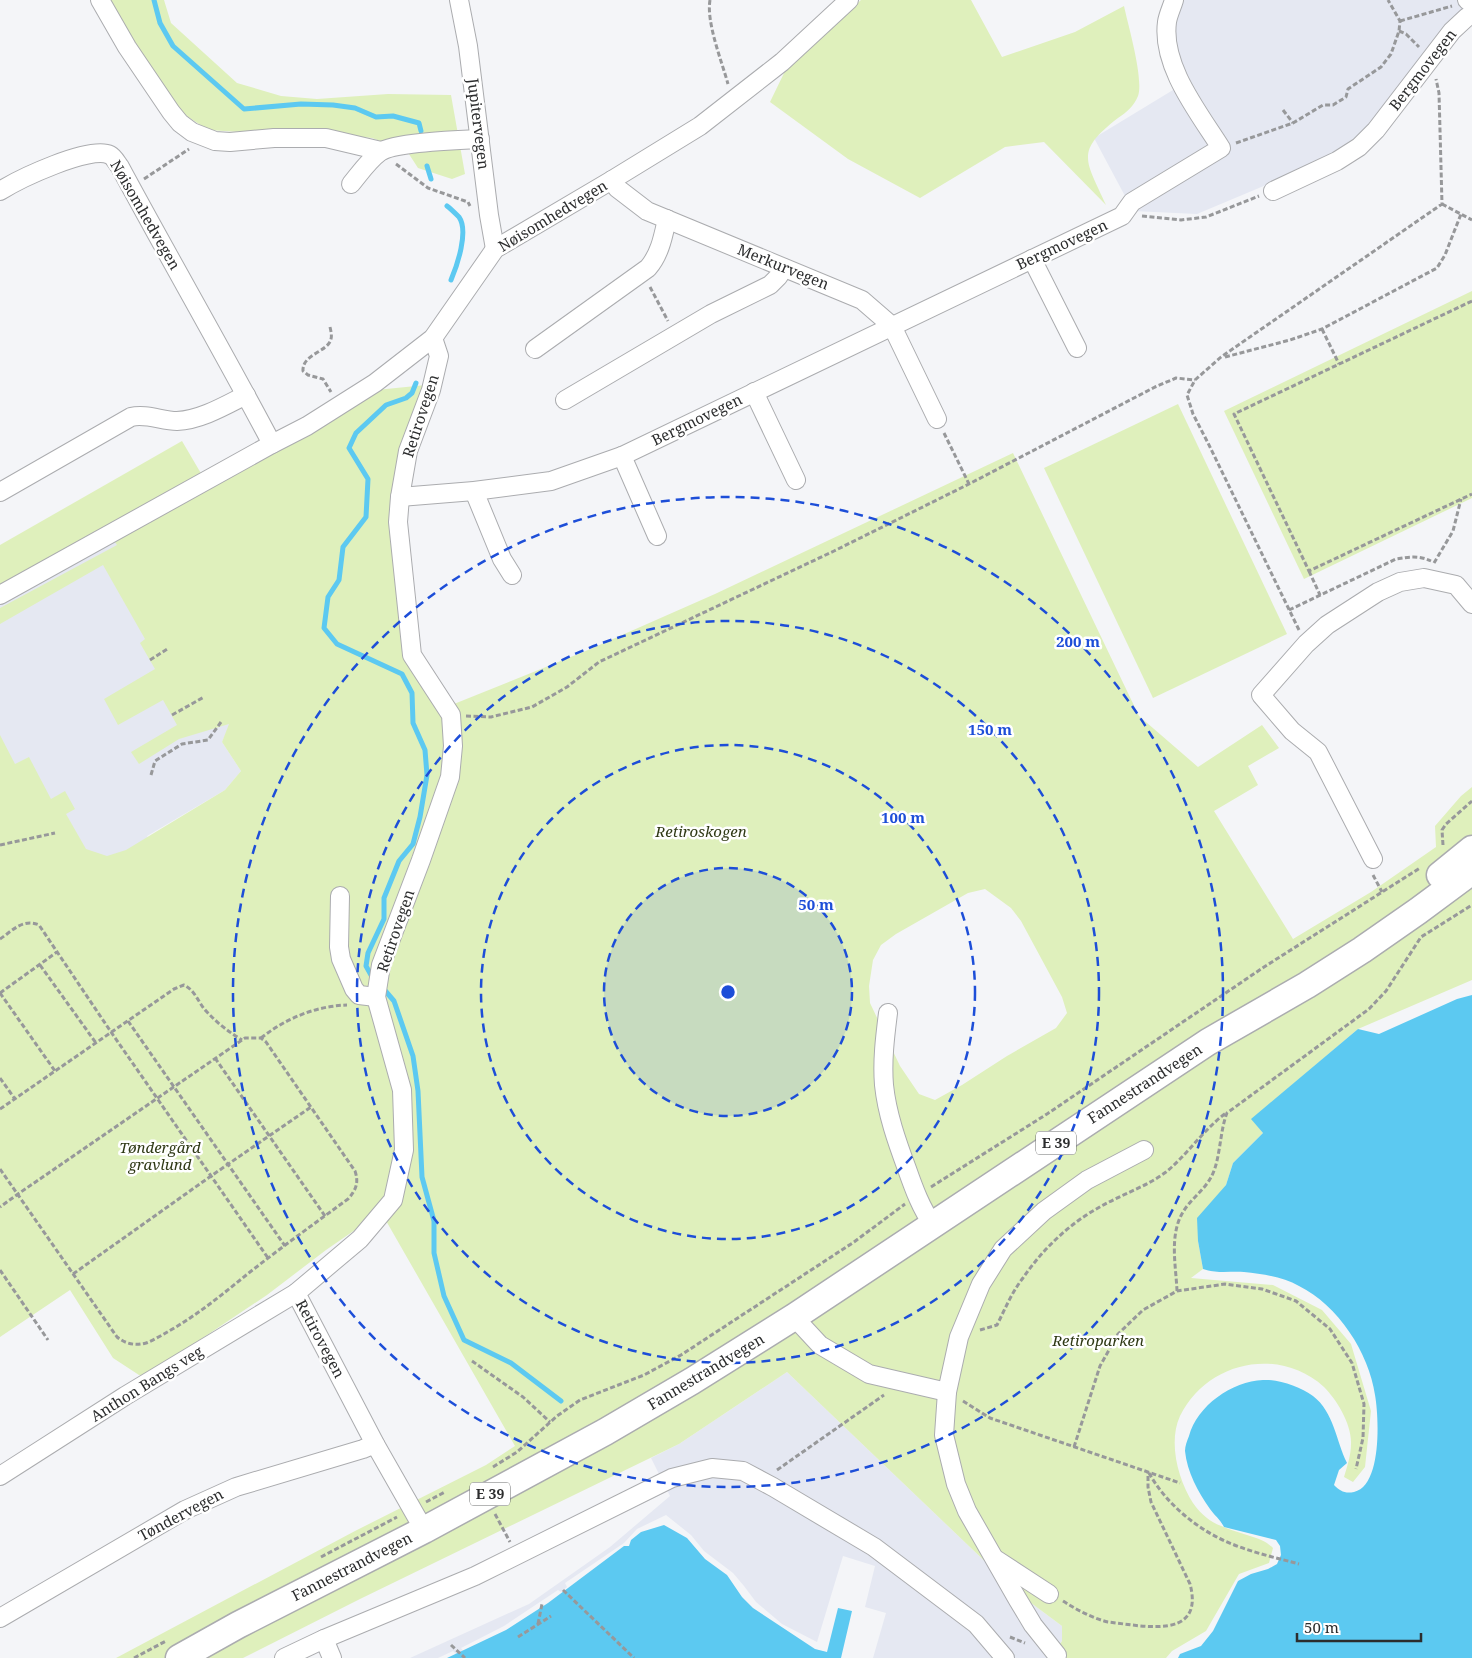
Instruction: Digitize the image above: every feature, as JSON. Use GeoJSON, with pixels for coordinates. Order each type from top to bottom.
{"type":"FeatureCollection","features":[{"type":"Feature","properties":{"kind":"highway","name":"Fannestrandvegen"},"geometry":{"type":"LineString","coordinates":[[179,1658],[238,1625],[424,1530],[605,1432],[692,1381],[794,1317],[1208,1042],[1296,977],[1409,898],[1461,847]]}},
{"type":"Feature","properties":{"kind":"highway","name":"Fannestrandvegen"},"geometry":{"type":"LineString","coordinates":[[1208,1042],[1307,985],[1362,950],[1418,912],[1472,871]]}},
{"type":"Feature","properties":{"kind":"street"},"geometry":{"type":"LineString","coordinates":[[100,0],[127,47],[171,112],[180,123],[202,137],[216,142],[274,138],[326,138],[381,151],[404,145],[480,139]]}},
{"type":"Feature","properties":{"kind":"street","name":"Jupitervegen"},"geometry":{"type":"LineString","coordinates":[[459,0],[468,46],[489,216],[495,249]]}},
{"type":"Feature","properties":{"kind":"street","name":"Nøisomhedvegen"},"geometry":{"type":"LineString","coordinates":[[0,595],[307,426],[375,383],[433,338],[495,249],[700,126],[782,62],[849,0]]}},
{"type":"Feature","properties":{"kind":"street"},"geometry":{"type":"LineString","coordinates":[[1122,216],[1132,202],[1221,148],[1182,86],[1168,50],[1167,23],[1174,0]]}},
{"type":"Feature","properties":{"kind":"street","name":"Bergmovegen"},"geometry":{"type":"LineString","coordinates":[[1273,191],[1337,161],[1359,147],[1376,130],[1432,59],[1469,7]]}},
{"type":"Feature","properties":{"kind":"street"},"geometry":{"type":"LineString","coordinates":[[352,184],[362,170],[381,151]]}},
{"type":"Feature","properties":{"kind":"street","name":"Nøisomhedvegen"},"geometry":{"type":"LineString","coordinates":[[7,187],[82,155],[98,153],[112,156],[131,186],[272,444]]}},
{"type":"Feature","properties":{"kind":"street","name":"Merkurvegen"},"geometry":{"type":"LineString","coordinates":[[612,180],[617,188],[647,211],[862,300],[892,326]]}},
{"type":"Feature","properties":{"kind":"street","name":"Bergmovegen"},"geometry":{"type":"LineString","coordinates":[[400,497],[474,491],[551,481],[622,456],[1122,216]]}},
{"type":"Feature","properties":{"kind":"street"},"geometry":{"type":"LineString","coordinates":[[535,349],[643,273],[658,254],[667,219]]}},
{"type":"Feature","properties":{"kind":"street"},"geometry":{"type":"LineString","coordinates":[[1032,259],[1077,348]]}},
{"type":"Feature","properties":{"kind":"street"},"geometry":{"type":"LineString","coordinates":[[565,400],[676,334],[770,286],[784,268]]}},
{"type":"Feature","properties":{"kind":"street"},"geometry":{"type":"LineString","coordinates":[[892,326],[937,419]]}},
{"type":"Feature","properties":{"kind":"street","name":"Retirovegen"},"geometry":{"type":"LineString","coordinates":[[424,1530],[375,1444],[296,1293],[360,1239],[393,1200],[404,1150],[402,1090],[370,997],[450,777],[453,746],[451,715],[412,655],[398,522],[400,497],[408,451],[432,390],[439,356],[433,338]]}},
{"type":"Feature","properties":{"kind":"street"},"geometry":{"type":"LineString","coordinates":[[754,392],[796,480]]}},
{"type":"Feature","properties":{"kind":"street"},"geometry":{"type":"LineString","coordinates":[[0,492],[131,417],[185,420],[208,413],[246,395]]}},
{"type":"Feature","properties":{"kind":"street"},"geometry":{"type":"LineString","coordinates":[[622,456],[657,536]]}},
{"type":"Feature","properties":{"kind":"street"},"geometry":{"type":"LineString","coordinates":[[474,491],[502,559],[512,575]]}},
{"type":"Feature","properties":{"kind":"street"},"geometry":{"type":"LineString","coordinates":[[1373,860],[1318,752],[1292,731],[1261,695],[1306,644],[1327,625],[1378,592],[1400,582],[1424,578],[1464,582],[1472,604]]}},
{"type":"Feature","properties":{"kind":"street"},"geometry":{"type":"LineString","coordinates":[[340,896],[339,947],[341,959],[354,989],[359,995],[370,997]]}},
{"type":"Feature","properties":{"kind":"street"},"geometry":{"type":"LineString","coordinates":[[888,1013],[883,1056],[886,1098],[891,1122],[916,1195],[932,1225]]}},
{"type":"Feature","properties":{"kind":"street"},"geometry":{"type":"LineString","coordinates":[[1057,1656],[1033,1625],[967,1511],[956,1484],[944,1435],[947,1392],[958,1337],[981,1284],[1004,1249],[1044,1211],[1087,1180],[1144,1150]]}},
{"type":"Feature","properties":{"kind":"street","name":"Anthon Bangs veg"},"geometry":{"type":"LineString","coordinates":[[0,1476],[126,1396],[296,1293]]}},
{"type":"Feature","properties":{"kind":"street"},"geometry":{"type":"LineString","coordinates":[[794,1317],[820,1345],[869,1374],[947,1392]]}},
{"type":"Feature","properties":{"kind":"street","name":"Tøndervegen"},"geometry":{"type":"LineString","coordinates":[[0,1618],[185,1510],[236,1487],[363,1450],[375,1444]]}},
{"type":"Feature","properties":{"kind":"street"},"geometry":{"type":"LineString","coordinates":[[284,1658],[324,1639],[475,1576],[672,1478],[712,1468],[743,1471],[874,1547],[976,1624],[1005,1658]]}},
{"type":"Feature","properties":{"kind":"street"},"geometry":{"type":"LineString","coordinates":[[992,1557],[1049,1594]]}},
{"type":"Feature","properties":{"kind":"street"},"geometry":{"type":"LineString","coordinates":[[324,1639],[332,1658]]}},
{"type":"Feature","properties":{"kind":"path"},"geometry":{"type":"LineString","coordinates":[[710,0],[711,25],[730,91]]}},
{"type":"Feature","properties":{"kind":"path"},"geometry":{"type":"LineString","coordinates":[[1221,148],[1292,123],[1323,104],[1333,105],[1346,97],[1348,89],[1381,67],[1392,54],[1399,31],[1400,21],[1388,0]]}},
{"type":"Feature","properties":{"kind":"path"},"geometry":{"type":"LineString","coordinates":[[1400,21],[1469,7]]}},
{"type":"Feature","properties":{"kind":"path"},"geometry":{"type":"LineString","coordinates":[[1399,31],[1406,34],[1419,47],[1424,56],[1432,59],[1439,93],[1442,204]]}},
{"type":"Feature","properties":{"kind":"path"},"geometry":{"type":"LineString","coordinates":[[1282,110],[1292,123]]}},
{"type":"Feature","properties":{"kind":"path"},"geometry":{"type":"LineString","coordinates":[[131,186],[195,146],[202,137]]}},
{"type":"Feature","properties":{"kind":"path"},"geometry":{"type":"LineString","coordinates":[[381,151],[410,176],[428,188],[468,202],[473,209]]}},
{"type":"Feature","properties":{"kind":"path","name":"Bergmovegen"},"geometry":{"type":"LineString","coordinates":[[1122,216],[1181,220],[1206,217],[1273,191]]}},
{"type":"Feature","properties":{"kind":"path"},"geometry":{"type":"LineString","coordinates":[[1442,204],[1472,220]]}},
{"type":"Feature","properties":{"kind":"path"},"geometry":{"type":"LineString","coordinates":[[1306,644],[1193,414],[1187,395],[1195,380],[1222,357],[1442,204]]}},
{"type":"Feature","properties":{"kind":"path"},"geometry":{"type":"LineString","coordinates":[[1222,357],[1290,340],[1322,329],[1437,268],[1445,255],[1461,214]]}},
{"type":"Feature","properties":{"kind":"path"},"geometry":{"type":"LineString","coordinates":[[643,273],[676,334]]}},
{"type":"Feature","properties":{"kind":"path"},"geometry":{"type":"LineString","coordinates":[[1320,595],[1234,414],[1472,301]]}},
{"type":"Feature","properties":{"kind":"path"},"geometry":{"type":"LineString","coordinates":[[330,327],[332,338],[330,342],[307,360],[303,371],[308,375],[323,379],[339,406]]}},
{"type":"Feature","properties":{"kind":"path"},"geometry":{"type":"LineString","coordinates":[[1322,329],[1339,364]]}},
{"type":"Feature","properties":{"kind":"path"},"geometry":{"type":"LineString","coordinates":[[451,715],[491,717],[532,707],[567,687],[599,662],[834,551],[969,484],[1156,387],[1176,378],[1195,380]]}},
{"type":"Feature","properties":{"kind":"path"},"geometry":{"type":"LineString","coordinates":[[937,419],[969,484]]}},
{"type":"Feature","properties":{"kind":"path"},"geometry":{"type":"LineString","coordinates":[[1309,571],[1472,494]]}},
{"type":"Feature","properties":{"kind":"path"},"geometry":{"type":"LineString","coordinates":[[1424,578],[1453,531],[1461,499]]}},
{"type":"Feature","properties":{"kind":"path"},"geometry":{"type":"LineString","coordinates":[[1290,610],[1396,559],[1423,557],[1434,563]]}},
{"type":"Feature","properties":{"kind":"path"},"geometry":{"type":"LineString","coordinates":[[150,660],[169,648]]}},
{"type":"Feature","properties":{"kind":"path"},"geometry":{"type":"LineString","coordinates":[[172,715],[204,697]]}},
{"type":"Feature","properties":{"kind":"path"},"geometry":{"type":"LineString","coordinates":[[151,775],[155,761],[182,744],[208,740],[221,722]]}},
{"type":"Feature","properties":{"kind":"path"},"geometry":{"type":"LineString","coordinates":[[1461,847],[1443,851],[1442,830],[1446,824],[1472,801]]}},
{"type":"Feature","properties":{"kind":"path"},"geometry":{"type":"LineString","coordinates":[[0,845],[55,833]]}},
{"type":"Feature","properties":{"kind":"path"},"geometry":{"type":"LineString","coordinates":[[489,1469],[517,1452],[550,1422],[580,1400],[644,1375],[681,1355],[854,1242],[916,1195],[1047,1114],[1217,998],[1424,866]]}},
{"type":"Feature","properties":{"kind":"path"},"geometry":{"type":"LineString","coordinates":[[958,1337],[997,1325],[1022,1278],[1050,1245],[1082,1218],[1165,1172],[1214,1123],[1369,1009],[1386,990],[1421,937],[1472,905]]}},
{"type":"Feature","properties":{"kind":"path"},"geometry":{"type":"LineString","coordinates":[[0,939],[20,925],[32,922],[39,925],[268,1258]]}},
{"type":"Feature","properties":{"kind":"path"},"geometry":{"type":"LineString","coordinates":[[55,1071],[0,993],[57,952]]}},
{"type":"Feature","properties":{"kind":"path"},"geometry":{"type":"LineString","coordinates":[[40,965],[96,1044]]}},
{"type":"Feature","properties":{"kind":"path"},"geometry":{"type":"LineString","coordinates":[[0,1109],[174,989],[184,986],[191,989],[206,1011],[224,1028],[242,1040]]}},
{"type":"Feature","properties":{"kind":"path"},"geometry":{"type":"LineString","coordinates":[[260,1038],[288,1020],[313,1010],[357,1004],[370,997]]}},
{"type":"Feature","properties":{"kind":"path"},"geometry":{"type":"LineString","coordinates":[[128,1021],[285,1246]]}},
{"type":"Feature","properties":{"kind":"path"},"geometry":{"type":"LineString","coordinates":[[0,1169],[18,1194],[117,1337],[125,1343],[144,1344],[185,1322],[348,1199],[355,1191],[358,1178],[355,1170],[266,1042],[260,1038],[245,1038],[174,1086],[18,1194],[0,1207]]}},
{"type":"Feature","properties":{"kind":"path"},"geometry":{"type":"LineString","coordinates":[[215,1058],[325,1216]]}},
{"type":"Feature","properties":{"kind":"path"},"geometry":{"type":"LineString","coordinates":[[0,1078],[15,1099]]}},
{"type":"Feature","properties":{"kind":"path"},"geometry":{"type":"LineString","coordinates":[[73,1274],[311,1107]]}},
{"type":"Feature","properties":{"kind":"path"},"geometry":{"type":"LineString","coordinates":[[1177,1291],[1174,1236],[1182,1213],[1210,1179],[1219,1150],[1222,1126],[1227,1113]]}},
{"type":"Feature","properties":{"kind":"path"},"geometry":{"type":"LineString","coordinates":[[0,1270],[48,1340]]}},
{"type":"Feature","properties":{"kind":"path"},"geometry":{"type":"LineString","coordinates":[[1074,1447],[1100,1366],[1118,1334],[1143,1310],[1177,1291],[1225,1284],[1262,1289],[1296,1301],[1330,1329],[1352,1363],[1364,1404],[1363,1438],[1356,1469]]}},
{"type":"Feature","properties":{"kind":"path"},"geometry":{"type":"LineString","coordinates":[[472,1361],[523,1397],[550,1422]]}},
{"type":"Feature","properties":{"kind":"path"},"geometry":{"type":"LineString","coordinates":[[761,1481],[904,1382]]}},
{"type":"Feature","properties":{"kind":"path"},"geometry":{"type":"LineString","coordinates":[[947,1392],[990,1418],[1180,1484]]}},
{"type":"Feature","properties":{"kind":"path"},"geometry":{"type":"LineString","coordinates":[[1148,1472],[1157,1487],[1185,1515],[1205,1530],[1232,1544],[1299,1564]]}},
{"type":"Feature","properties":{"kind":"path"},"geometry":{"type":"LineString","coordinates":[[1049,1594],[1080,1611],[1108,1622],[1144,1626],[1173,1625],[1182,1621],[1189,1614],[1194,1595],[1151,1502],[1148,1472]]}},
{"type":"Feature","properties":{"kind":"path"},"geometry":{"type":"LineString","coordinates":[[423,1504],[450,1490]]}},
{"type":"Feature","properties":{"kind":"path"},"geometry":{"type":"LineString","coordinates":[[563,1590],[634,1658]]}},
{"type":"Feature","properties":{"kind":"path"},"geometry":{"type":"LineString","coordinates":[[538,1624],[542,1604]]}},
{"type":"Feature","properties":{"kind":"path"},"geometry":{"type":"LineString","coordinates":[[518,1637],[551,1616]]}},
{"type":"Feature","properties":{"kind":"path"},"geometry":{"type":"LineString","coordinates":[[976,1624],[1057,1656]]}},
{"type":"Feature","properties":{"kind":"path"},"geometry":{"type":"LineString","coordinates":[[451,1645],[465,1658]]}},
{"type":"Feature","properties":{"kind":"shaded area"},"geometry":{"type":"Polygon","coordinates":[[[1168,0],[1472,0],[1366,132],[1326,160],[1197,214],[1133,211],[1094,138],[1173,90],[1159,37],[1168,0]]]}},
{"type":"Feature","properties":{"kind":"shaded area"},"geometry":{"type":"Polygon","coordinates":[[[115,541],[230,724],[222,742],[241,771],[225,790],[147,836],[167,868],[0,879],[0,602],[115,541]]]}},
{"type":"Feature","properties":{"kind":"shaded area"},"geometry":{"type":"Polygon","coordinates":[[[787,1372],[1019,1594],[1062,1626],[1062,1641],[1051,1658],[873,1658],[886,1613],[865,1607],[875,1566],[843,1556],[817,1642],[782,1624],[756,1602],[733,1573],[704,1551],[691,1535],[666,1515],[637,1529],[624,1543],[565,1583],[567,1587],[561,1592],[558,1590],[504,1626],[461,1648],[463,1651],[456,1654],[453,1651],[438,1658],[410,1658],[529,1604],[610,1547],[670,1496],[651,1458],[679,1444],[787,1372]]]}},
{"type":"Feature","properties":{"kind":"green space"},"geometry":{"type":"Polygon","coordinates":[[[110,0],[164,0],[171,23],[237,83],[281,96],[317,99],[388,94],[451,95],[465,174],[452,179],[418,168],[407,151],[372,138],[324,133],[257,133],[208,130],[176,109],[112,10],[110,0]]]}},
{"type":"Feature","properties":{"kind":"green space"},"geometry":{"type":"Polygon","coordinates":[[[861,0],[971,0],[1002,57],[1075,32],[1124,6],[1137,65],[1139,88],[1138,96],[1132,106],[1104,130],[1090,149],[1088,157],[1089,167],[1106,205],[1044,142],[1005,147],[920,198],[848,159],[770,102],[786,69],[861,0]]]}},
{"type":"Feature","properties":{"kind":"green space"},"geometry":{"type":"Polygon","coordinates":[[[1472,291],[1472,498],[1304,579],[1224,411],[1472,291]]]}},
{"type":"Feature","properties":{"kind":"green space"},"geometry":{"type":"Polygon","coordinates":[[[426,385],[402,447],[406,658],[439,710],[588,650],[715,594],[1013,453],[1139,716],[1198,767],[1262,725],[1279,748],[1248,766],[1258,785],[1214,811],[1293,939],[1371,892],[1436,847],[1435,826],[1461,796],[1472,787],[1472,980],[1358,1029],[1252,1119],[1263,1133],[1233,1163],[1226,1185],[1214,1201],[1198,1241],[1203,1269],[1191,1278],[1273,1285],[1322,1310],[1351,1344],[1371,1411],[1365,1467],[1353,1482],[1344,1477],[1350,1457],[1351,1437],[1349,1429],[1339,1406],[1329,1392],[1306,1374],[1286,1366],[1266,1364],[1245,1365],[1226,1372],[1208,1382],[1192,1397],[1180,1416],[1176,1426],[1175,1437],[1176,1461],[1188,1494],[1193,1503],[1211,1521],[1225,1528],[1262,1540],[1273,1548],[1269,1563],[1239,1574],[1206,1631],[1172,1651],[1166,1658],[1051,1658],[1062,1641],[1062,1626],[1019,1594],[787,1372],[679,1444],[243,1658],[116,1658],[355,1531],[486,1465],[515,1446],[381,1212],[326,1250],[267,1295],[146,1376],[139,1375],[113,1358],[70,1290],[0,1337],[0,735],[15,764],[29,757],[51,799],[65,791],[75,809],[66,814],[86,849],[107,856],[126,850],[225,790],[241,771],[222,742],[229,724],[179,739],[139,764],[131,752],[177,725],[163,700],[118,725],[104,699],[155,669],[140,643],[145,639],[103,565],[0,624],[0,608],[117,545],[115,542],[0,602],[0,545],[182,441],[209,487],[376,390],[426,385]],[[985,889],[968,893],[896,934],[881,945],[873,960],[869,986],[870,1003],[900,1066],[919,1094],[935,1100],[1056,1028],[1067,1013],[1062,997],[1021,921],[1011,908],[985,889]]]}},
{"type":"Feature","properties":{"kind":"green space"},"geometry":{"type":"Polygon","coordinates":[[[1178,404],[1287,634],[1153,698],[1044,468],[1178,404]]]}},
{"type":"Feature","properties":{"kind":"water"},"geometry":{"type":"Polygon","coordinates":[[[1472,995],[1472,1658],[1178,1658],[1180,1654],[1201,1646],[1213,1631],[1238,1581],[1277,1564],[1281,1555],[1280,1546],[1276,1540],[1224,1527],[1197,1489],[1188,1467],[1185,1447],[1193,1425],[1208,1405],[1228,1390],[1251,1381],[1276,1381],[1289,1384],[1313,1396],[1326,1410],[1347,1463],[1339,1470],[1334,1485],[1345,1492],[1351,1493],[1363,1487],[1370,1477],[1374,1464],[1377,1434],[1376,1405],[1372,1379],[1359,1347],[1339,1318],[1313,1294],[1286,1280],[1244,1272],[1218,1272],[1203,1269],[1198,1241],[1197,1218],[1226,1185],[1233,1163],[1263,1133],[1251,1119],[1358,1029],[1379,1034],[1457,999],[1472,995]]]}},
{"type":"Feature","properties":{"kind":"water"},"geometry":{"type":"Polygon","coordinates":[[[664,1525],[687,1538],[705,1559],[727,1575],[742,1597],[753,1608],[815,1649],[827,1652],[838,1608],[852,1611],[841,1658],[447,1658],[506,1630],[548,1603],[624,1546],[629,1546],[631,1540],[641,1532],[664,1525]]]}},
{"type":"Feature","properties":{"kind":"waterway"},"geometry":{"type":"LineString","coordinates":[[154,0],[160,23],[173,46],[244,109],[301,104],[333,105],[355,108],[376,117],[393,116],[419,123],[421,131]]}},
{"type":"Feature","properties":{"kind":"waterway"},"geometry":{"type":"LineString","coordinates":[[427,166],[431,179]]}},
{"type":"Feature","properties":{"kind":"waterway"},"geometry":{"type":"LineString","coordinates":[[447,206],[459,217],[463,231],[461,248],[451,280]]}},
{"type":"Feature","properties":{"kind":"waterway"},"geometry":{"type":"LineString","coordinates":[[374,979],[366,966],[368,953],[384,919],[384,898],[399,861],[413,844],[427,775],[425,750],[413,723],[412,693],[402,674],[337,644],[324,628],[328,597],[339,580],[343,547],[366,517],[368,479],[349,448],[356,433],[386,405],[406,398],[412,393],[416,383]]}},
{"type":"Feature","properties":{"kind":"waterway"},"geometry":{"type":"LineString","coordinates":[[382,987],[394,1001],[413,1056],[418,1091],[422,1177],[434,1221],[434,1253],[444,1296],[464,1340],[511,1363],[561,1401]]}},
{"type":"Feature","properties":{"kind":"park label","name":"Retiroskogen"},"geometry":{"type":"Point","coordinates":[701,832]}},
{"type":"Feature","properties":{"kind":"park label","name":"Tøndergård gravlund"},"geometry":{"type":"Point","coordinates":[160,1156]}},
{"type":"Feature","properties":{"kind":"park label","name":"Retiroparken"},"geometry":{"type":"Point","coordinates":[1098,1341]}}]}
